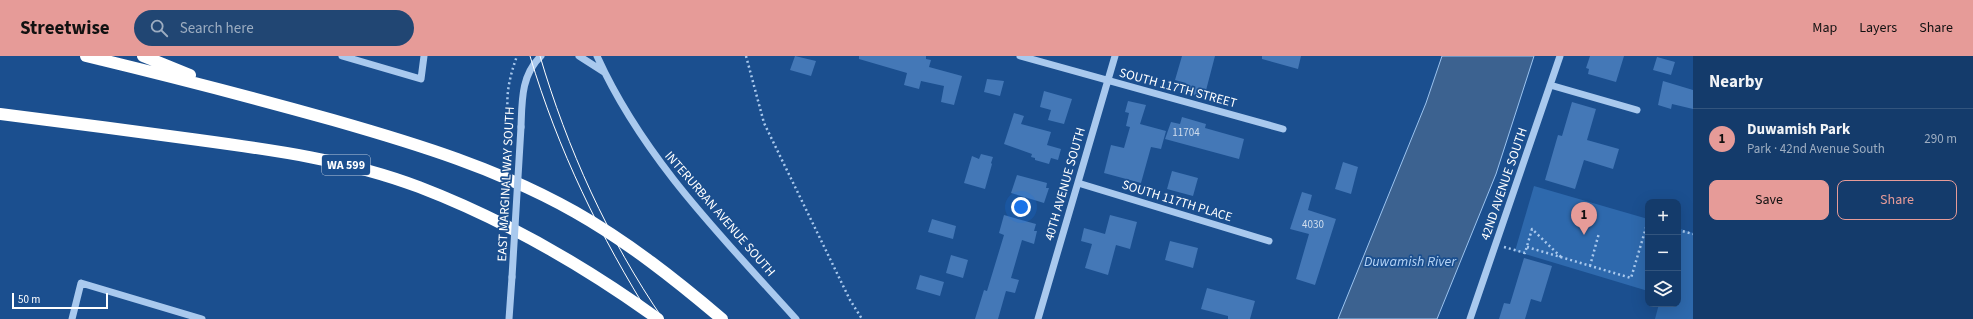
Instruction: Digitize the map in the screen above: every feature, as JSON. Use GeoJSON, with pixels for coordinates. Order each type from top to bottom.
{"type":"FeatureCollection","features":[{"type":"Feature","properties":{"kind":"highway"},"geometry":{"type":"LineString","coordinates":[[86,56],[230,91],[421,145],[488,170],[574,211],[631,247],[722,319]]}},
{"type":"Feature","properties":{"kind":"highway"},"geometry":{"type":"LineString","coordinates":[[143,56],[230,91]]}},
{"type":"Feature","properties":{"kind":"highway","name":"WA 599"},"geometry":{"type":"LineString","coordinates":[[0,114],[291,152],[353,167],[410,184],[491,217],[539,241],[617,290],[658,319]]}},
{"type":"Feature","properties":{"kind":"street"},"geometry":{"type":"LineString","coordinates":[[342,56],[421,79],[424,56]]}},
{"type":"Feature","properties":{"kind":"street","name":"EAST MARGINAL WAY SOUTH"},"geometry":{"type":"LineString","coordinates":[[509,319],[521,127],[526,79],[534,64],[541,56]]}},
{"type":"Feature","properties":{"kind":"street"},"geometry":{"type":"LineString","coordinates":[[579,56],[604,73]]}},
{"type":"Feature","properties":{"kind":"street","name":"INTERURBAN AVENUE SOUTH"},"geometry":{"type":"LineString","coordinates":[[597,56],[604,73],[636,129],[677,186],[796,319]]}},
{"type":"Feature","properties":{"kind":"street","name":"SOUTH 117TH STREET"},"geometry":{"type":"LineString","coordinates":[[1020,56],[1284,128]]}},
{"type":"Feature","properties":{"kind":"street","name":"40TH AVENUE SOUTH"},"geometry":{"type":"LineString","coordinates":[[1038,319],[1115,56]]}},
{"type":"Feature","properties":{"kind":"street","name":"42ND AVENUE SOUTH"},"geometry":{"type":"LineString","coordinates":[[1470,319],[1560,56]]}},
{"type":"Feature","properties":{"kind":"street"},"geometry":{"type":"LineString","coordinates":[[1550,85],[1637,110]]}},
{"type":"Feature","properties":{"kind":"street","name":"SOUTH 117TH PLACE"},"geometry":{"type":"LineString","coordinates":[[1078,183],[1269,241]]}},
{"type":"Feature","properties":{"kind":"street"},"geometry":{"type":"LineString","coordinates":[[72,319],[81,283],[202,319]]}},
{"type":"Feature","properties":{"kind":"path"},"geometry":{"type":"LineString","coordinates":[[510,124],[506,111],[509,78],[518,56]]}},
{"type":"Feature","properties":{"kind":"path"},"geometry":{"type":"LineString","coordinates":[[746,56],[764,123],[850,300],[862,319]]}},
{"type":"Feature","properties":{"kind":"path"},"geometry":{"type":"LineString","coordinates":[[1504,247],[1525,253],[1532,229],[1562,257]]}},
{"type":"Feature","properties":{"kind":"path"},"geometry":{"type":"LineString","coordinates":[[1526,247],[1631,278],[1645,231]]}},
{"type":"Feature","properties":{"kind":"path"},"geometry":{"type":"LineString","coordinates":[[1681,231],[1693,234]]}},
{"type":"Feature","properties":{"kind":"path"},"geometry":{"type":"LineString","coordinates":[[1590,266],[1599,233]]}},
{"type":"Feature","properties":{"kind":"shaded area"},"geometry":{"type":"Polygon","coordinates":[[[1534,186],[1645,218],[1645,290],[1515,251],[1534,186]]]}},
{"type":"Feature","properties":{"kind":"shaded area"},"geometry":{"type":"Polygon","coordinates":[[[1681,229],[1693,233],[1693,319],[1655,319],[1658,307],[1681,307],[1681,229]]]}},
{"type":"Feature","properties":{"kind":"water","name":"Duwamish River"},"geometry":{"type":"Polygon","coordinates":[[[1442,56],[1534,56],[1496,174],[1437,319],[1338,319],[1426,103],[1442,56]]]}},
{"type":"Feature","properties":{"kind":"building"},"geometry":{"type":"Polygon","coordinates":[[[795,56],[816,61],[811,76],[790,70],[795,56]]]}},
{"type":"Feature","properties":{"kind":"building"},"geometry":{"type":"Polygon","coordinates":[[[859,56],[926,56],[926,59],[931,60],[929,67],[962,76],[954,105],[941,102],[944,86],[921,81],[919,89],[904,85],[907,73],[859,59],[859,56]]]}},
{"type":"Feature","properties":{"kind":"building"},"geometry":{"type":"Polygon","coordinates":[[[1182,56],[1215,56],[1204,98],[1183,92],[1186,83],[1175,80],[1182,56]]]}},
{"type":"Feature","properties":{"kind":"building"},"geometry":{"type":"Polygon","coordinates":[[[1262,56],[1301,56],[1298,69],[1262,59],[1262,56]]]}},
{"type":"Feature","properties":{"kind":"building"},"geometry":{"type":"Polygon","coordinates":[[[1590,56],[1624,56],[1616,82],[1588,74],[1589,69],[1586,68],[1590,56]]]}},
{"type":"Feature","properties":{"kind":"building"},"geometry":{"type":"Polygon","coordinates":[[[1657,57],[1675,62],[1671,75],[1653,70],[1657,57]]]}},
{"type":"Feature","properties":{"kind":"building"},"geometry":{"type":"Polygon","coordinates":[[[987,79],[1004,81],[1000,96],[984,92],[987,79]]]}},
{"type":"Feature","properties":{"kind":"building"},"geometry":{"type":"Polygon","coordinates":[[[1663,81],[1693,90],[1693,109],[1672,104],[1671,109],[1658,105],[1663,81]]]}},
{"type":"Feature","properties":{"kind":"building"},"geometry":{"type":"Polygon","coordinates":[[[1044,91],[1072,99],[1064,124],[1048,120],[1051,110],[1040,107],[1044,91]]]}},
{"type":"Feature","properties":{"kind":"building"},"geometry":{"type":"Polygon","coordinates":[[[1128,101],[1146,105],[1140,124],[1166,131],[1161,149],[1151,147],[1141,183],[1104,173],[1111,145],[1124,148],[1130,127],[1126,126],[1129,113],[1125,112],[1128,101]]]}},
{"type":"Feature","properties":{"kind":"building"},"geometry":{"type":"Polygon","coordinates":[[[1572,102],[1596,109],[1587,140],[1619,149],[1613,169],[1584,160],[1575,189],[1545,180],[1558,135],[1562,136],[1572,102]]]}},
{"type":"Feature","properties":{"kind":"building"},"geometry":{"type":"Polygon","coordinates":[[[1014,113],[1024,116],[1021,124],[1051,132],[1047,145],[1061,149],[1058,160],[1051,158],[1049,164],[1035,160],[1035,158],[1031,157],[1032,154],[1004,144],[1014,113]]]}},
{"type":"Feature","properties":{"kind":"building"},"geometry":{"type":"Polygon","coordinates":[[[1182,117],[1206,124],[1205,128],[1244,139],[1239,159],[1165,139],[1171,122],[1180,124],[1182,117]]]}},
{"type":"Feature","properties":{"kind":"building"},"geometry":{"type":"Polygon","coordinates":[[[981,154],[993,157],[985,189],[964,183],[972,156],[979,159],[981,154]]]}},
{"type":"Feature","properties":{"kind":"building"},"geometry":{"type":"Polygon","coordinates":[[[1343,162],[1358,167],[1351,194],[1335,189],[1343,162]]]}},
{"type":"Feature","properties":{"kind":"building"},"geometry":{"type":"Polygon","coordinates":[[[1172,171],[1198,178],[1193,196],[1167,189],[1172,171]]]}},
{"type":"Feature","properties":{"kind":"building"},"geometry":{"type":"Polygon","coordinates":[[[1017,175],[1047,183],[1046,188],[1049,188],[1044,203],[1011,193],[1017,175]]]}},
{"type":"Feature","properties":{"kind":"building"},"geometry":{"type":"Polygon","coordinates":[[[1302,192],[1312,195],[1308,210],[1336,219],[1315,285],[1296,279],[1309,234],[1290,229],[1302,192]]]}},
{"type":"Feature","properties":{"kind":"building"},"geometry":{"type":"Polygon","coordinates":[[[1004,215],[1036,224],[1034,231],[1037,231],[1034,244],[1022,240],[1011,278],[1019,280],[1015,293],[1006,291],[998,319],[975,319],[984,290],[987,291],[1004,235],[999,233],[1004,215]]]}},
{"type":"Feature","properties":{"kind":"building"},"geometry":{"type":"Polygon","coordinates":[[[1110,215],[1137,222],[1130,249],[1116,245],[1108,275],[1085,268],[1092,244],[1081,241],[1084,228],[1105,234],[1110,215]]]}},
{"type":"Feature","properties":{"kind":"building"},"geometry":{"type":"Polygon","coordinates":[[[932,219],[956,226],[953,239],[928,232],[932,219]]]}},
{"type":"Feature","properties":{"kind":"building"},"geometry":{"type":"Polygon","coordinates":[[[1170,241],[1198,248],[1193,268],[1165,260],[1170,241]]]}},
{"type":"Feature","properties":{"kind":"building"},"geometry":{"type":"Polygon","coordinates":[[[951,255],[968,260],[963,278],[946,273],[951,255]]]}},
{"type":"Feature","properties":{"kind":"building"},"geometry":{"type":"Polygon","coordinates":[[[1524,258],[1552,266],[1541,302],[1531,299],[1525,319],[1499,319],[1504,303],[1510,304],[1524,258]]]}},
{"type":"Feature","properties":{"kind":"building"},"geometry":{"type":"Polygon","coordinates":[[[920,275],[944,282],[940,296],[916,289],[920,275]]]}},
{"type":"Feature","properties":{"kind":"building"},"geometry":{"type":"Polygon","coordinates":[[[1207,288],[1255,301],[1250,319],[1228,319],[1228,316],[1201,309],[1207,288]]]}},
{"type":"Feature","properties":{"kind":"tram line"},"geometry":{"type":"LineString","coordinates":[[530,56],[541,91],[567,159],[582,192],[615,256],[652,319]]}},
{"type":"Feature","properties":{"kind":"tram line"},"geometry":{"type":"LineString","coordinates":[[540,56],[563,125],[591,192],[624,257],[663,319]]}},
{"type":"Feature","properties":{"kind":"place","name":"Duwamish Park"},"geometry":{"type":"Point","coordinates":[1584,235]}}]}
